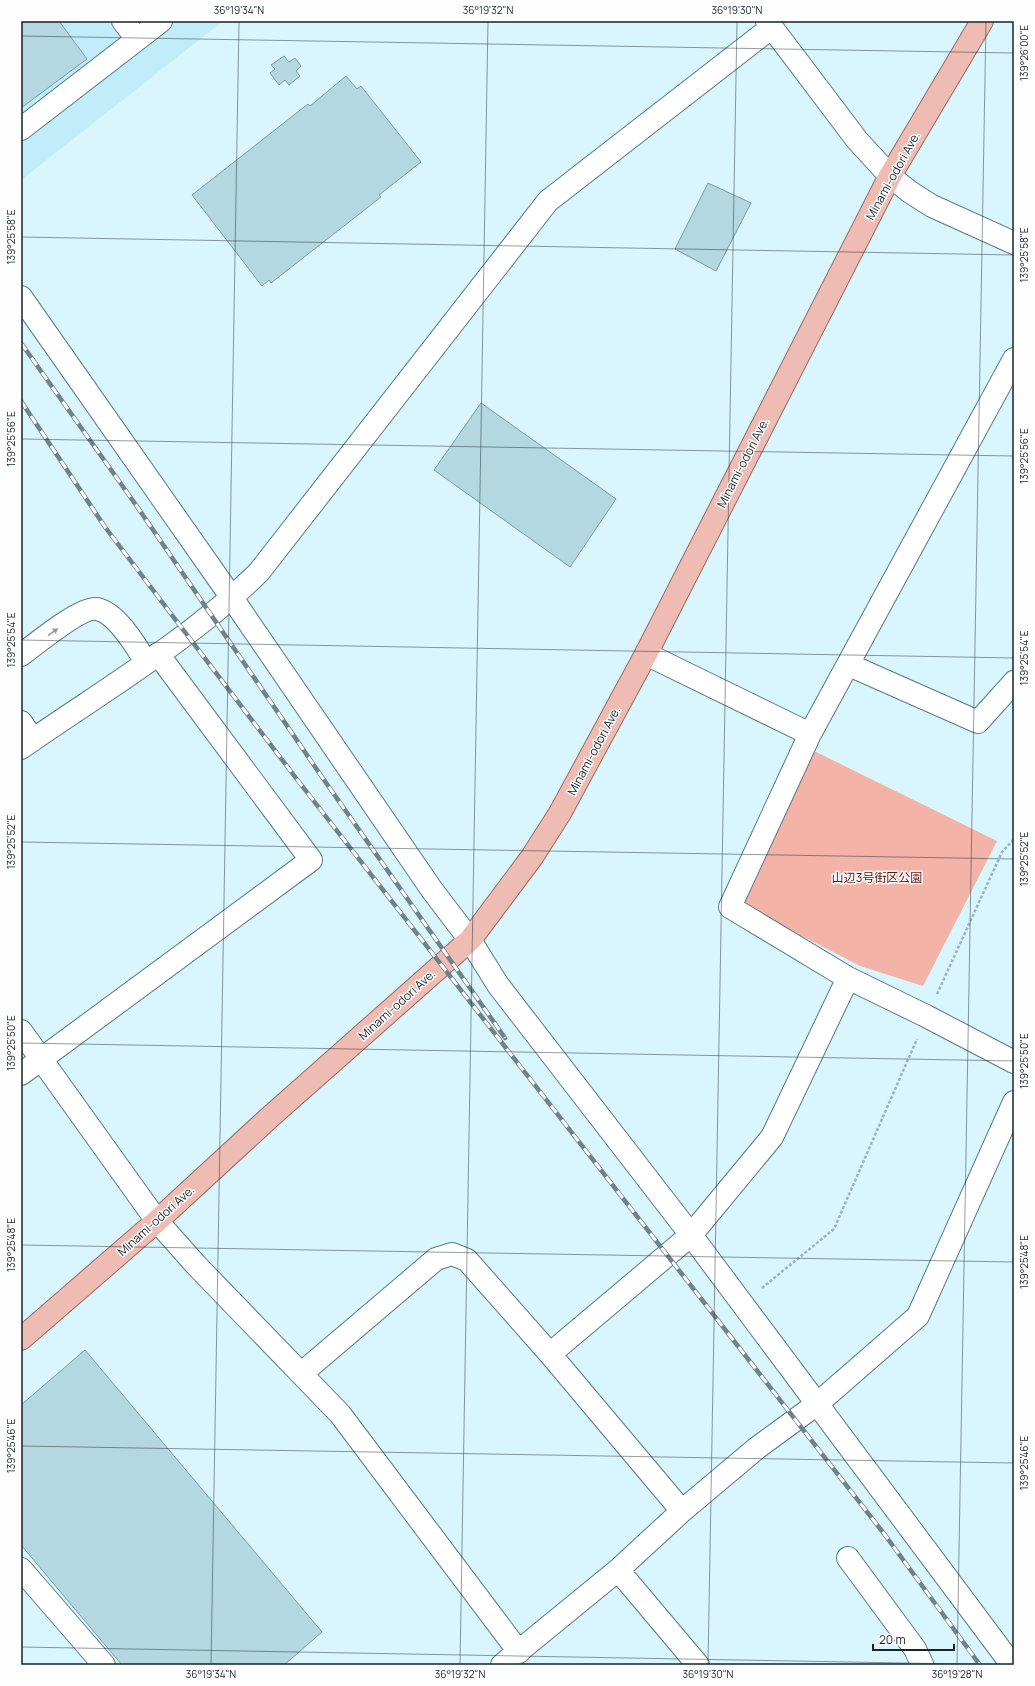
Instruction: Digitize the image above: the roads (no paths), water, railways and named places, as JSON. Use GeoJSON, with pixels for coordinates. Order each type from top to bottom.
{"type":"FeatureCollection","features":[{"type":"Feature","properties":{"kind":"main road","name":"Minami-odori Ave."},"geometry":{"type":"LineString","coordinates":[[21,1339],[157,1221],[270,1117],[470,940],[532,857],[560,813],[646,654],[890,176],[982,21]]}},
{"type":"Feature","properties":{"kind":"street"},"geometry":{"type":"LineString","coordinates":[[123,21],[137,39]]}},
{"type":"Feature","properties":{"kind":"street"},"geometry":{"type":"LineString","coordinates":[[21,129],[161,21]]}},
{"type":"Feature","properties":{"kind":"street"},"geometry":{"type":"LineString","coordinates":[[21,722],[27,744],[152,658],[232,598],[259,572],[548,201],[769,24],[857,140],[890,176],[910,192],[932,206],[1014,243]]}},
{"type":"Feature","properties":{"kind":"street"},"geometry":{"type":"LineString","coordinates":[[21,298],[232,598],[432,890],[470,940],[498,985],[691,1235],[1012,1665]]}},
{"type":"Feature","properties":{"kind":"street"},"geometry":{"type":"LineString","coordinates":[[1014,359],[849,665],[810,734],[730,908],[848,978],[926,1016],[1014,1062]]}},
{"type":"Feature","properties":{"kind":"street"},"geometry":{"type":"LineString","coordinates":[[21,655],[78,614],[96,609],[107,614],[152,658],[311,860],[21,1074]]}},
{"type":"Feature","properties":{"kind":"street"},"geometry":{"type":"LineString","coordinates":[[646,654],[810,734]]}},
{"type":"Feature","properties":{"kind":"street"},"geometry":{"type":"LineString","coordinates":[[849,665],[978,722],[1014,682]]}},
{"type":"Feature","properties":{"kind":"street"},"geometry":{"type":"LineString","coordinates":[[550,1354],[691,1235],[772,1137],[848,978]]}},
{"type":"Feature","properties":{"kind":"street"},"geometry":{"type":"LineString","coordinates":[[21,1031],[157,1221],[196,1265],[340,1414],[511,1658],[618,1570],[682,1511],[758,1448],[817,1404],[918,1316],[1014,1102]]}},
{"type":"Feature","properties":{"kind":"street"},"geometry":{"type":"LineString","coordinates":[[302,1373],[436,1260],[452,1254],[467,1260],[550,1354],[682,1511]]}},
{"type":"Feature","properties":{"kind":"street"},"geometry":{"type":"LineString","coordinates":[[848,1558],[915,1649],[922,1665]]}},
{"type":"Feature","properties":{"kind":"street"},"geometry":{"type":"LineString","coordinates":[[21,1569],[104,1665]]}},
{"type":"Feature","properties":{"kind":"street"},"geometry":{"type":"LineString","coordinates":[[618,1570],[697,1665]]}},
{"type":"Feature","properties":{"kind":"railway"},"geometry":{"type":"LineString","coordinates":[[21,343],[136,505],[322,777],[505,1038]]}},
{"type":"Feature","properties":{"kind":"railway"},"geometry":{"type":"LineString","coordinates":[[21,401],[105,527],[299,782],[885,1535],[980,1665]]}},
{"type":"Feature","properties":{"kind":"park label","name":"山辺3号街区公園"},"geometry":{"type":"Point","coordinates":[877,878]}}]}
